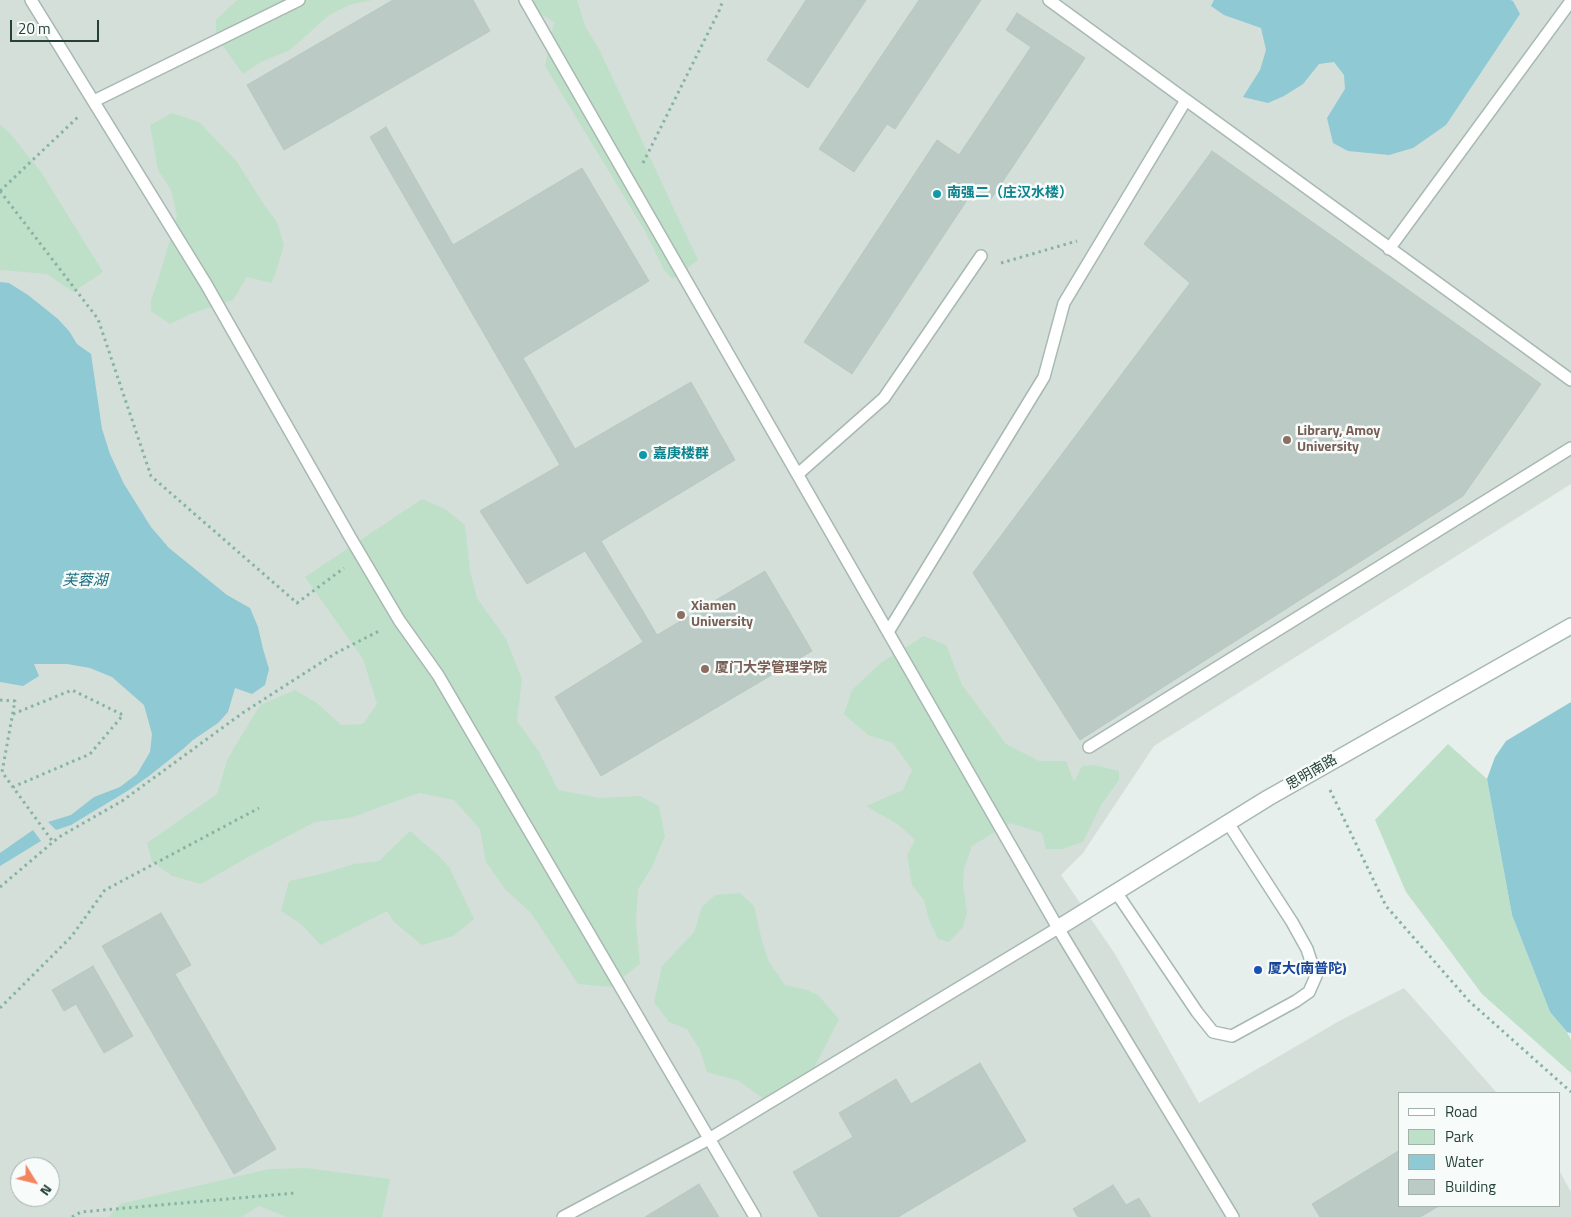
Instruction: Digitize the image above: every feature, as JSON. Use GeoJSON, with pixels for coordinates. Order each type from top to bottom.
{"type":"FeatureCollection","features":[{"type":"Feature","properties":{"kind":"street","name":"思明南路"},"geometry":{"type":"LineString","coordinates":[[1058,928],[1228,823],[1571,626]]}},
{"type":"Feature","properties":{"kind":"lane"},"geometry":{"type":"LineString","coordinates":[[30,0],[206,284],[350,537],[399,620],[438,675],[755,1217]]}},
{"type":"Feature","properties":{"kind":"lane"},"geometry":{"type":"LineString","coordinates":[[94,101],[299,0]]}},
{"type":"Feature","properties":{"kind":"lane"},"geometry":{"type":"LineString","coordinates":[[525,0],[1058,928],[1233,1217]]}},
{"type":"Feature","properties":{"kind":"lane"},"geometry":{"type":"LineString","coordinates":[[1049,0],[1571,380]]}},
{"type":"Feature","properties":{"kind":"lane"},"geometry":{"type":"LineString","coordinates":[[1389,248],[1571,1]]}},
{"type":"Feature","properties":{"kind":"lane"},"geometry":{"type":"LineString","coordinates":[[888,632],[1044,377],[1064,303],[1186,100],[1190,103]]}},
{"type":"Feature","properties":{"kind":"lane"},"geometry":{"type":"LineString","coordinates":[[798,474],[884,398],[981,256]]}},
{"type":"Feature","properties":{"kind":"lane"},"geometry":{"type":"LineString","coordinates":[[1089,747],[1571,448]]}},
{"type":"Feature","properties":{"kind":"lane"},"geometry":{"type":"LineString","coordinates":[[1116,892],[1197,1012],[1213,1032],[1232,1036],[1296,1001],[1310,992],[1316,976],[1307,949],[1292,922],[1228,823]]}},
{"type":"Feature","properties":{"kind":"lane"},"geometry":{"type":"LineString","coordinates":[[563,1217],[709,1139],[1058,928]]}},
{"type":"Feature","properties":{"kind":"path"},"geometry":{"type":"LineString","coordinates":[[632,184],[723,0]]}},
{"type":"Feature","properties":{"kind":"path"},"geometry":{"type":"LineString","coordinates":[[94,101],[0,191],[98,319],[150,476],[297,603],[362,555]]}},
{"type":"Feature","properties":{"kind":"path"},"geometry":{"type":"LineString","coordinates":[[969,273],[1106,233]]}},
{"type":"Feature","properties":{"kind":"path"},"geometry":{"type":"LineString","coordinates":[[0,888],[53,842],[122,801],[244,712],[336,653],[399,620]]}},
{"type":"Feature","properties":{"kind":"path"},"geometry":{"type":"LineString","coordinates":[[13,714],[72,690],[123,716],[90,754],[13,787]]}},
{"type":"Feature","properties":{"kind":"path"},"geometry":{"type":"LineString","coordinates":[[0,700],[15,702],[1,772],[53,842]]}},
{"type":"Feature","properties":{"kind":"path"},"geometry":{"type":"LineString","coordinates":[[1320,769],[1386,906],[1469,1001],[1571,1092]]}},
{"type":"Feature","properties":{"kind":"path"},"geometry":{"type":"LineString","coordinates":[[0,1008],[72,937],[105,890],[259,808]]}},
{"type":"Feature","properties":{"kind":"path"},"geometry":{"type":"LineString","coordinates":[[72,1217],[81,1212],[296,1193]]}},
{"type":"Feature","properties":{"kind":"shaded area","name":"Xiamen University"},"geometry":{"type":"Polygon","coordinates":[[[0,0],[1571,0],[1571,484],[1154,746],[1083,853],[1061,875],[1115,954],[1199,1103],[1341,1020],[1404,988],[1496,1092],[1398,1092],[1398,1207],[1561,1207],[1561,1174],[1571,1192],[1571,1217],[0,1217],[0,0]]]}},
{"type":"Feature","properties":{"kind":"green space"},"geometry":{"type":"Polygon","coordinates":[[[237,0],[372,0],[349,5],[328,16],[290,50],[261,62],[243,74],[216,36],[216,20],[237,0]]]}},
{"type":"Feature","properties":{"kind":"green space"},"geometry":{"type":"Polygon","coordinates":[[[517,0],[577,0],[586,28],[599,49],[698,260],[673,279],[664,270],[645,231],[545,66],[554,22],[517,0]]]}},
{"type":"Feature","properties":{"kind":"green space"},"geometry":{"type":"Polygon","coordinates":[[[172,113],[199,122],[237,162],[277,222],[284,245],[271,283],[247,277],[233,300],[193,313],[170,324],[151,311],[151,300],[177,216],[171,190],[158,170],[150,125],[172,113]]]}},
{"type":"Feature","properties":{"kind":"green space"},"geometry":{"type":"Polygon","coordinates":[[[0,125],[9,132],[41,172],[103,272],[73,292],[47,274],[0,270],[0,125]]]}},
{"type":"Feature","properties":{"kind":"green space"},"geometry":{"type":"Polygon","coordinates":[[[422,499],[445,509],[465,525],[470,571],[477,598],[506,639],[522,679],[517,721],[538,750],[558,790],[600,798],[640,796],[659,806],[665,836],[651,869],[638,889],[636,922],[640,964],[610,987],[578,984],[531,913],[505,889],[486,862],[480,829],[454,800],[419,793],[350,818],[315,822],[201,884],[172,876],[152,862],[147,843],[217,794],[228,758],[260,705],[295,690],[317,703],[341,725],[363,724],[377,704],[363,659],[305,577],[422,499]]]}},
{"type":"Feature","properties":{"kind":"green space"},"geometry":{"type":"Polygon","coordinates":[[[924,636],[946,645],[962,685],[1006,744],[1039,761],[1066,761],[1074,782],[1082,766],[1094,765],[1119,771],[1119,780],[1101,805],[1083,842],[1062,849],[1046,849],[1042,833],[1010,823],[972,846],[964,869],[963,884],[967,912],[963,927],[949,942],[938,939],[929,920],[924,900],[912,885],[907,855],[915,840],[899,825],[866,806],[903,790],[912,770],[893,743],[868,735],[844,714],[852,690],[882,662],[924,636]]]}},
{"type":"Feature","properties":{"kind":"green space"},"geometry":{"type":"Polygon","coordinates":[[[1448,744],[1487,779],[1512,915],[1550,1012],[1567,1032],[1571,1040],[1571,1073],[1482,994],[1406,892],[1375,820],[1448,744]]]}},
{"type":"Feature","properties":{"kind":"green space"},"geometry":{"type":"Polygon","coordinates":[[[410,831],[449,867],[474,919],[453,936],[422,945],[394,922],[387,911],[321,945],[301,924],[281,911],[289,881],[354,864],[379,861],[410,831]]]}},
{"type":"Feature","properties":{"kind":"green space"},"geometry":{"type":"Polygon","coordinates":[[[740,893],[754,906],[769,962],[785,985],[807,990],[818,995],[839,1019],[806,1084],[771,1104],[739,1081],[707,1072],[700,1050],[687,1029],[669,1022],[654,1002],[662,966],[694,932],[702,907],[715,895],[740,893]]]}},
{"type":"Feature","properties":{"kind":"green space"},"geometry":{"type":"Polygon","coordinates":[[[306,1168],[390,1179],[382,1217],[287,1217],[259,1206],[241,1217],[109,1217],[120,1204],[269,1169],[306,1168]]]}},
{"type":"Feature","properties":{"kind":"water"},"geometry":{"type":"Polygon","coordinates":[[[1214,0],[1510,0],[1513,1],[1520,14],[1446,125],[1413,148],[1389,155],[1348,151],[1333,143],[1327,118],[1345,89],[1344,75],[1334,62],[1319,64],[1303,84],[1268,103],[1243,97],[1260,70],[1266,50],[1261,28],[1224,15],[1211,6],[1214,0]]]}},
{"type":"Feature","properties":{"kind":"water","name":"芙蓉湖"},"geometry":{"type":"Polygon","coordinates":[[[0,282],[9,283],[28,295],[58,319],[77,344],[91,354],[102,429],[110,454],[124,484],[151,527],[169,548],[227,595],[250,608],[258,627],[269,669],[265,685],[252,694],[235,688],[228,712],[218,723],[193,740],[149,776],[71,825],[56,830],[48,822],[71,815],[94,797],[120,787],[137,774],[150,752],[152,734],[144,705],[112,677],[90,668],[67,664],[34,664],[39,676],[23,686],[0,682],[0,282]]]}},
{"type":"Feature","properties":{"kind":"water"},"geometry":{"type":"Polygon","coordinates":[[[1571,702],[1571,1033],[1567,1032],[1550,1012],[1512,915],[1487,779],[1495,757],[1506,741],[1571,702]]]}},
{"type":"Feature","properties":{"kind":"water"},"geometry":{"type":"Polygon","coordinates":[[[33,830],[41,841],[0,866],[0,853],[33,830]]]}},
{"type":"Feature","properties":{"kind":"building"},"geometry":{"type":"Polygon","coordinates":[[[393,0],[473,0],[490,31],[284,150],[247,85],[393,0]]]}},
{"type":"Feature","properties":{"kind":"building"},"geometry":{"type":"Polygon","coordinates":[[[806,0],[866,0],[808,88],[767,60],[806,0]]]}},
{"type":"Feature","properties":{"kind":"building"},"geometry":{"type":"Polygon","coordinates":[[[919,0],[981,0],[895,129],[887,124],[854,172],[819,149],[919,0]]]}},
{"type":"Feature","properties":{"kind":"building","name":"南强二（庄汉水楼）"},"geometry":{"type":"Polygon","coordinates":[[[1017,13],[1085,58],[991,199],[975,188],[852,374],[804,342],[937,140],[959,155],[1031,47],[1006,30],[1017,13]]]}},
{"type":"Feature","properties":{"kind":"building","name":"嘉庚楼群"},"geometry":{"type":"Polygon","coordinates":[[[386,127],[453,245],[582,168],[649,281],[523,358],[575,449],[691,382],[735,460],[601,541],[657,635],[765,571],[812,651],[601,776],[555,697],[643,642],[585,551],[527,584],[480,511],[560,465],[370,137],[386,127]]]}},
{"type":"Feature","properties":{"kind":"building","name":"Library, Amoy University"},"geometry":{"type":"Polygon","coordinates":[[[1212,151],[1541,384],[1463,496],[1080,740],[973,573],[1190,283],[1144,244],[1212,151]]]}},
{"type":"Feature","properties":{"kind":"building"},"geometry":{"type":"Polygon","coordinates":[[[161,913],[191,965],[175,974],[276,1149],[234,1174],[102,946],[161,913]]]}},
{"type":"Feature","properties":{"kind":"building"},"geometry":{"type":"Polygon","coordinates":[[[93,966],[133,1036],[104,1053],[76,1004],[64,1011],[52,990],[93,966]]]}},
{"type":"Feature","properties":{"kind":"building"},"geometry":{"type":"Polygon","coordinates":[[[980,1063],[1026,1141],[898,1217],[819,1217],[793,1172],[853,1137],[839,1113],[896,1079],[911,1104],[980,1063]]]}},
{"type":"Feature","properties":{"kind":"building"},"geometry":{"type":"Polygon","coordinates":[[[1398,1151],[1398,1207],[1437,1207],[1420,1217],[1320,1217],[1312,1204],[1398,1151]]]}},
{"type":"Feature","properties":{"kind":"building"},"geometry":{"type":"Polygon","coordinates":[[[699,1184],[719,1217],[645,1217],[699,1184]]]}},
{"type":"Feature","properties":{"kind":"building"},"geometry":{"type":"Polygon","coordinates":[[[1113,1185],[1126,1205],[1139,1198],[1151,1217],[1078,1217],[1073,1209],[1113,1185]]]}},
{"type":"Feature","properties":{"kind":"place","name":"南强二（庄汉水楼）"},"geometry":{"type":"Point","coordinates":[937,194]}},
{"type":"Feature","properties":{"kind":"place","name":"Library, Amoy University"},"geometry":{"type":"Point","coordinates":[1287,440]}},
{"type":"Feature","properties":{"kind":"place","name":"嘉庚楼群"},"geometry":{"type":"Point","coordinates":[643,455]}},
{"type":"Feature","properties":{"kind":"place","name":"Xiamen University"},"geometry":{"type":"Point","coordinates":[681,615]}},
{"type":"Feature","properties":{"kind":"place","name":"厦门大学管理学院"},"geometry":{"type":"Point","coordinates":[705,669]}},
{"type":"Feature","properties":{"kind":"place","name":"厦大(南普陀)"},"geometry":{"type":"Point","coordinates":[1258,970]}}]}
